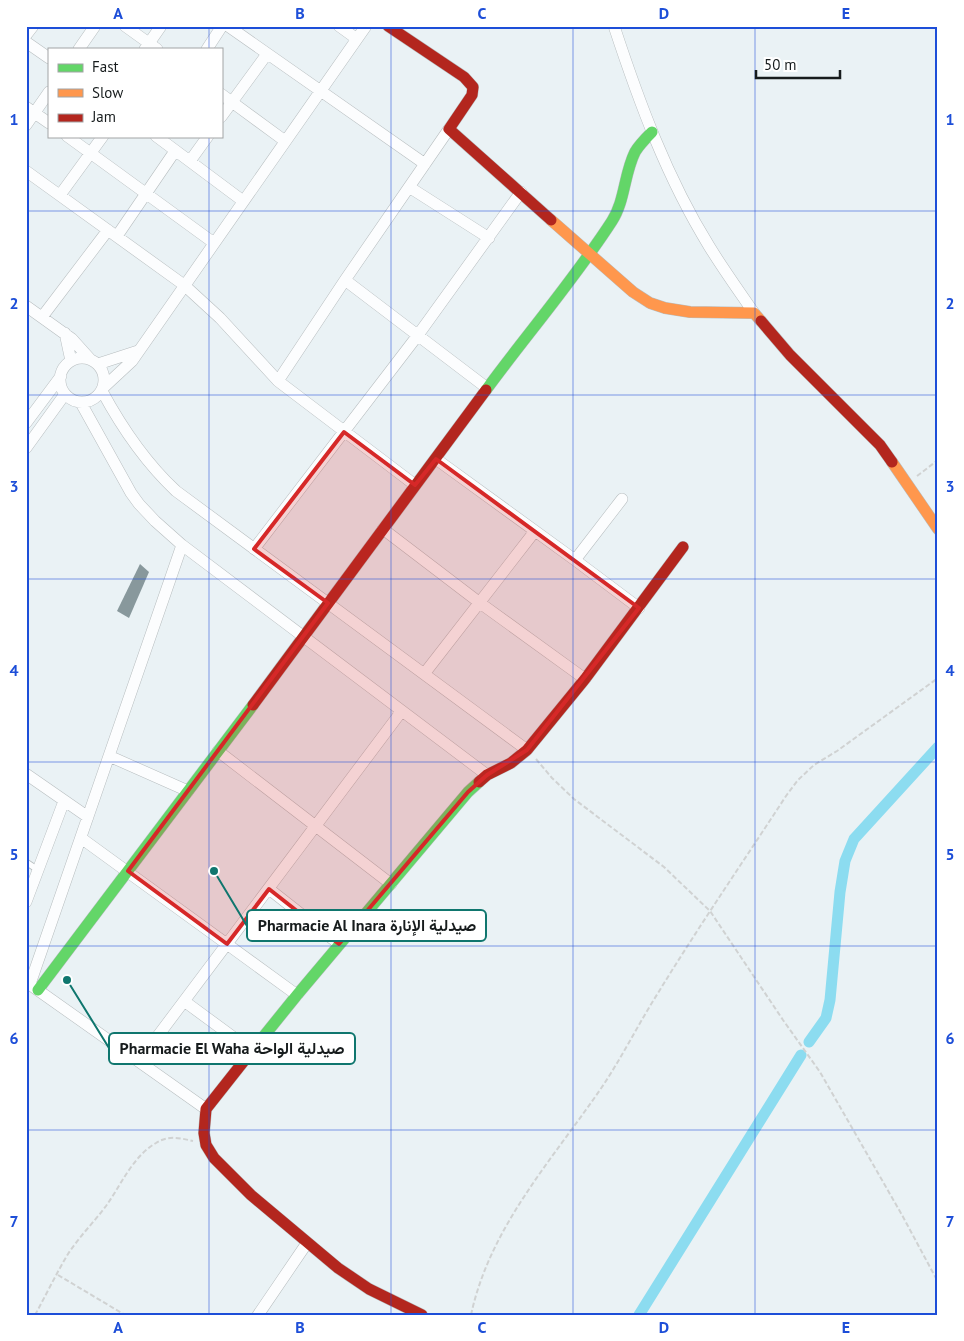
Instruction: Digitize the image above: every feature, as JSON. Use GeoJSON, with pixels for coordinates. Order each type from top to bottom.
{"type":"FeatureCollection","features":[{"type":"Feature","properties":{"kind":"street"},"geometry":{"type":"LineString","coordinates":[[26,35],[33,26]]}},
{"type":"Feature","properties":{"kind":"street"},"geometry":{"type":"LineString","coordinates":[[80,48],[94,26]]}},
{"type":"Feature","properties":{"kind":"street"},"geometry":{"type":"LineString","coordinates":[[125,26],[150,47],[161,26]]}},
{"type":"Feature","properties":{"kind":"street"},"geometry":{"type":"LineString","coordinates":[[208,48],[222,26]]}},
{"type":"Feature","properties":{"kind":"street"},"geometry":{"type":"LineString","coordinates":[[228,26],[425,164]]}},
{"type":"Feature","properties":{"kind":"street"},"geometry":{"type":"LineString","coordinates":[[339,26],[357,39]]}},
{"type":"Feature","properties":{"kind":"street"},"geometry":{"type":"LineString","coordinates":[[60,376],[62,389],[65,394],[69,398],[81,403],[93,400],[128,365],[366,26]]}},
{"type":"Feature","properties":{"kind":"street"},"geometry":{"type":"LineString","coordinates":[[278,381],[472,95],[473,87],[464,77],[388,26]]}},
{"type":"Feature","properties":{"kind":"street"},"geometry":{"type":"LineString","coordinates":[[614,26],[631,78],[667,167],[709,246],[754,312],[790,355],[880,445],[938,529]]}},
{"type":"Feature","properties":{"kind":"street"},"geometry":{"type":"LineString","coordinates":[[26,42],[48,57]]}},
{"type":"Feature","properties":{"kind":"street"},"geometry":{"type":"LineString","coordinates":[[222,116],[266,54]]}},
{"type":"Feature","properties":{"kind":"street"},"geometry":{"type":"LineString","coordinates":[[26,125],[30,110],[48,93]]}},
{"type":"Feature","properties":{"kind":"street"},"geometry":{"type":"LineString","coordinates":[[222,95],[285,141]]}},
{"type":"Feature","properties":{"kind":"street"},"geometry":{"type":"LineString","coordinates":[[30,110],[48,122]]}},
{"type":"Feature","properties":{"kind":"street"},"geometry":{"type":"LineString","coordinates":[[449,129],[634,292],[652,304],[674,310],[699,312],[754,312]]}},
{"type":"Feature","properties":{"kind":"street"},"geometry":{"type":"LineString","coordinates":[[31,985],[128,871],[590,252],[612,219],[636,150],[652,132]]}},
{"type":"Feature","properties":{"kind":"street"},"geometry":{"type":"LineString","coordinates":[[70,138],[214,243]]}},
{"type":"Feature","properties":{"kind":"street"},"geometry":{"type":"LineString","coordinates":[[60,195],[102,138]]}},
{"type":"Feature","properties":{"kind":"street"},"geometry":{"type":"LineString","coordinates":[[159,138],[243,201]]}},
{"type":"Feature","properties":{"kind":"street"},"geometry":{"type":"LineString","coordinates":[[190,161],[207,138]]}},
{"type":"Feature","properties":{"kind":"street"},"geometry":{"type":"LineString","coordinates":[[42,317],[146,194],[175,151]]}},
{"type":"Feature","properties":{"kind":"street"},"geometry":{"type":"LineString","coordinates":[[27,173],[184,285],[220,318],[278,381],[415,485]]}},
{"type":"Feature","properties":{"kind":"street"},"geometry":{"type":"LineString","coordinates":[[409,186],[489,238]]}},
{"type":"Feature","properties":{"kind":"street"},"geometry":{"type":"LineString","coordinates":[[254,549],[418,334],[521,192]]}},
{"type":"Feature","properties":{"kind":"street"},"geometry":{"type":"LineString","coordinates":[[345,280],[487,388]]}},
{"type":"Feature","properties":{"kind":"street"},"geometry":{"type":"LineString","coordinates":[[26,306],[65,333],[104,373],[103,389],[128,436],[166,482],[527,750]]}},
{"type":"Feature","properties":{"kind":"street"},"geometry":{"type":"LineString","coordinates":[[65,333],[72,361]]}},
{"type":"Feature","properties":{"kind":"street"},"geometry":{"type":"LineString","coordinates":[[26,423],[64,369],[72,361],[84,358],[94,362],[138,351]]}},
{"type":"Feature","properties":{"kind":"street"},"geometry":{"type":"LineString","coordinates":[[26,448],[65,394]]}},
{"type":"Feature","properties":{"kind":"street"},"geometry":{"type":"LineString","coordinates":[[81,403],[120,474],[139,504],[155,521],[182,545],[487,775]]}},
{"type":"Feature","properties":{"kind":"street"},"geometry":{"type":"LineString","coordinates":[[436,459],[639,608]]}},
{"type":"Feature","properties":{"kind":"street"},"geometry":{"type":"LineString","coordinates":[[576,560],[622,499]]}},
{"type":"Feature","properties":{"kind":"street"},"geometry":{"type":"LineString","coordinates":[[383,529],[480,603],[585,679]]}},
{"type":"Feature","properties":{"kind":"street"},"geometry":{"type":"LineString","coordinates":[[424,674],[535,531]]}},
{"type":"Feature","properties":{"kind":"street"},"geometry":{"type":"LineString","coordinates":[[31,985],[182,545]]}},
{"type":"Feature","properties":{"kind":"street"},"geometry":{"type":"LineString","coordinates":[[422,1315],[369,1289],[338,1268],[234,1179],[214,1158],[206,1145],[204,1132],[206,1109],[297,994],[468,792],[487,775],[511,764],[527,750],[585,679],[683,547]]}},
{"type":"Feature","properties":{"kind":"street"},"geometry":{"type":"LineString","coordinates":[[140,1061],[401,712]]}},
{"type":"Feature","properties":{"kind":"street"},"geometry":{"type":"LineString","coordinates":[[218,751],[391,884]]}},
{"type":"Feature","properties":{"kind":"street"},"geometry":{"type":"LineString","coordinates":[[109,756],[188,791]]}},
{"type":"Feature","properties":{"kind":"street"},"geometry":{"type":"LineString","coordinates":[[26,774],[88,817]]}},
{"type":"Feature","properties":{"kind":"street"},"geometry":{"type":"LineString","coordinates":[[26,902],[30,880],[38,870],[64,801]]}},
{"type":"Feature","properties":{"kind":"street"},"geometry":{"type":"LineString","coordinates":[[81,838],[297,994]]}},
{"type":"Feature","properties":{"kind":"street"},"geometry":{"type":"LineString","coordinates":[[269,889],[339,944]]}},
{"type":"Feature","properties":{"kind":"street"},"geometry":{"type":"LineString","coordinates":[[31,985],[206,1109]]}},
{"type":"Feature","properties":{"kind":"street"},"geometry":{"type":"LineString","coordinates":[[184,1002],[252,1051]]}},
{"type":"Feature","properties":{"kind":"street"},"geometry":{"type":"LineString","coordinates":[[258,1315],[307,1243]]}},
{"type":"Feature","properties":{"kind":"lane"},"geometry":{"type":"LineString","coordinates":[[26,862],[38,870]]}},
{"type":"Feature","properties":{"kind":"path"},"geometry":{"type":"LineString","coordinates":[[906,483],[938,460]]}},
{"type":"Feature","properties":{"kind":"path"},"geometry":{"type":"LineString","coordinates":[[470,1315],[483,1272],[494,1246],[540,1173],[605,1082],[657,994],[710,911],[798,780],[814,765],[837,751],[938,678]]}},
{"type":"Feature","properties":{"kind":"path"},"geometry":{"type":"LineString","coordinates":[[527,750],[574,799],[664,868],[710,911],[820,1072],[938,1282]]}},
{"type":"Feature","properties":{"kind":"path"},"geometry":{"type":"LineString","coordinates":[[35,1315],[68,1255],[106,1206],[134,1163],[146,1150],[157,1142],[169,1138],[181,1138],[206,1145]]}},
{"type":"Feature","properties":{"kind":"path"},"geometry":{"type":"LineString","coordinates":[[58,1275],[124,1315]]}},
{"type":"Feature","properties":{"kind":"highlighted area"},"geometry":{"type":"Polygon","coordinates":[[[344,432],[415,485],[436,459],[639,608],[527,750],[487,775],[468,792],[339,944],[269,889],[227,944],[128,871],[328,603],[254,549],[344,432]]]}},
{"type":"Feature","properties":{"kind":"building"},"geometry":{"type":"Polygon","coordinates":[[[140,564],[149,572],[129,618],[117,611],[140,564]]]}},
{"type":"Feature","properties":{"kind":"waterway"},"geometry":{"type":"LineString","coordinates":[[809,1042],[826,1018],[830,1000],[840,892],[845,861],[854,839],[938,747]]}},
{"type":"Feature","properties":{"kind":"waterway"},"geometry":{"type":"LineString","coordinates":[[639,1315],[801,1055]]}},
{"type":"Feature","properties":{"kind":"traffic: fast"},"geometry":{"type":"LineString","coordinates":[[486,390],[566,286],[612,221],[620,205],[631,160],[635,152],[652,132]]}},
{"type":"Feature","properties":{"kind":"traffic: fast"},"geometry":{"type":"LineString","coordinates":[[38,990],[253,705]]}},
{"type":"Feature","properties":{"kind":"traffic: fast"},"geometry":{"type":"LineString","coordinates":[[251,1052],[468,792],[479,782]]}},
{"type":"Feature","properties":{"kind":"traffic: slow"},"geometry":{"type":"LineString","coordinates":[[551,220],[633,292],[650,303],[665,308],[690,312],[754,313],[761,321]]}},
{"type":"Feature","properties":{"kind":"traffic: slow"},"geometry":{"type":"LineString","coordinates":[[892,462],[938,529]]}},
{"type":"Feature","properties":{"kind":"traffic: jam"},"geometry":{"type":"LineString","coordinates":[[388,26],[464,77],[473,87],[472,95],[449,129],[551,220]]}},
{"type":"Feature","properties":{"kind":"traffic: jam"},"geometry":{"type":"LineString","coordinates":[[761,321],[790,355],[880,445],[892,462]]}},
{"type":"Feature","properties":{"kind":"traffic: jam"},"geometry":{"type":"LineString","coordinates":[[253,705],[486,390]]}},
{"type":"Feature","properties":{"kind":"traffic: jam"},"geometry":{"type":"LineString","coordinates":[[479,782],[487,775],[511,763],[527,750],[585,679],[683,547]]}},
{"type":"Feature","properties":{"kind":"traffic: jam"},"geometry":{"type":"LineString","coordinates":[[251,1052],[206,1109],[204,1133],[206,1145],[214,1158],[251,1195],[338,1268],[369,1289],[422,1315]]}},
{"type":"Feature","properties":{"kind":"place","name":"Pharmacie Al Inara صيدلية الإنارة"},"geometry":{"type":"Point","coordinates":[214,871]}},
{"type":"Feature","properties":{"kind":"place","name":"Pharmacie El Waha صيدلية الواحة"},"geometry":{"type":"Point","coordinates":[67,980]}}]}
